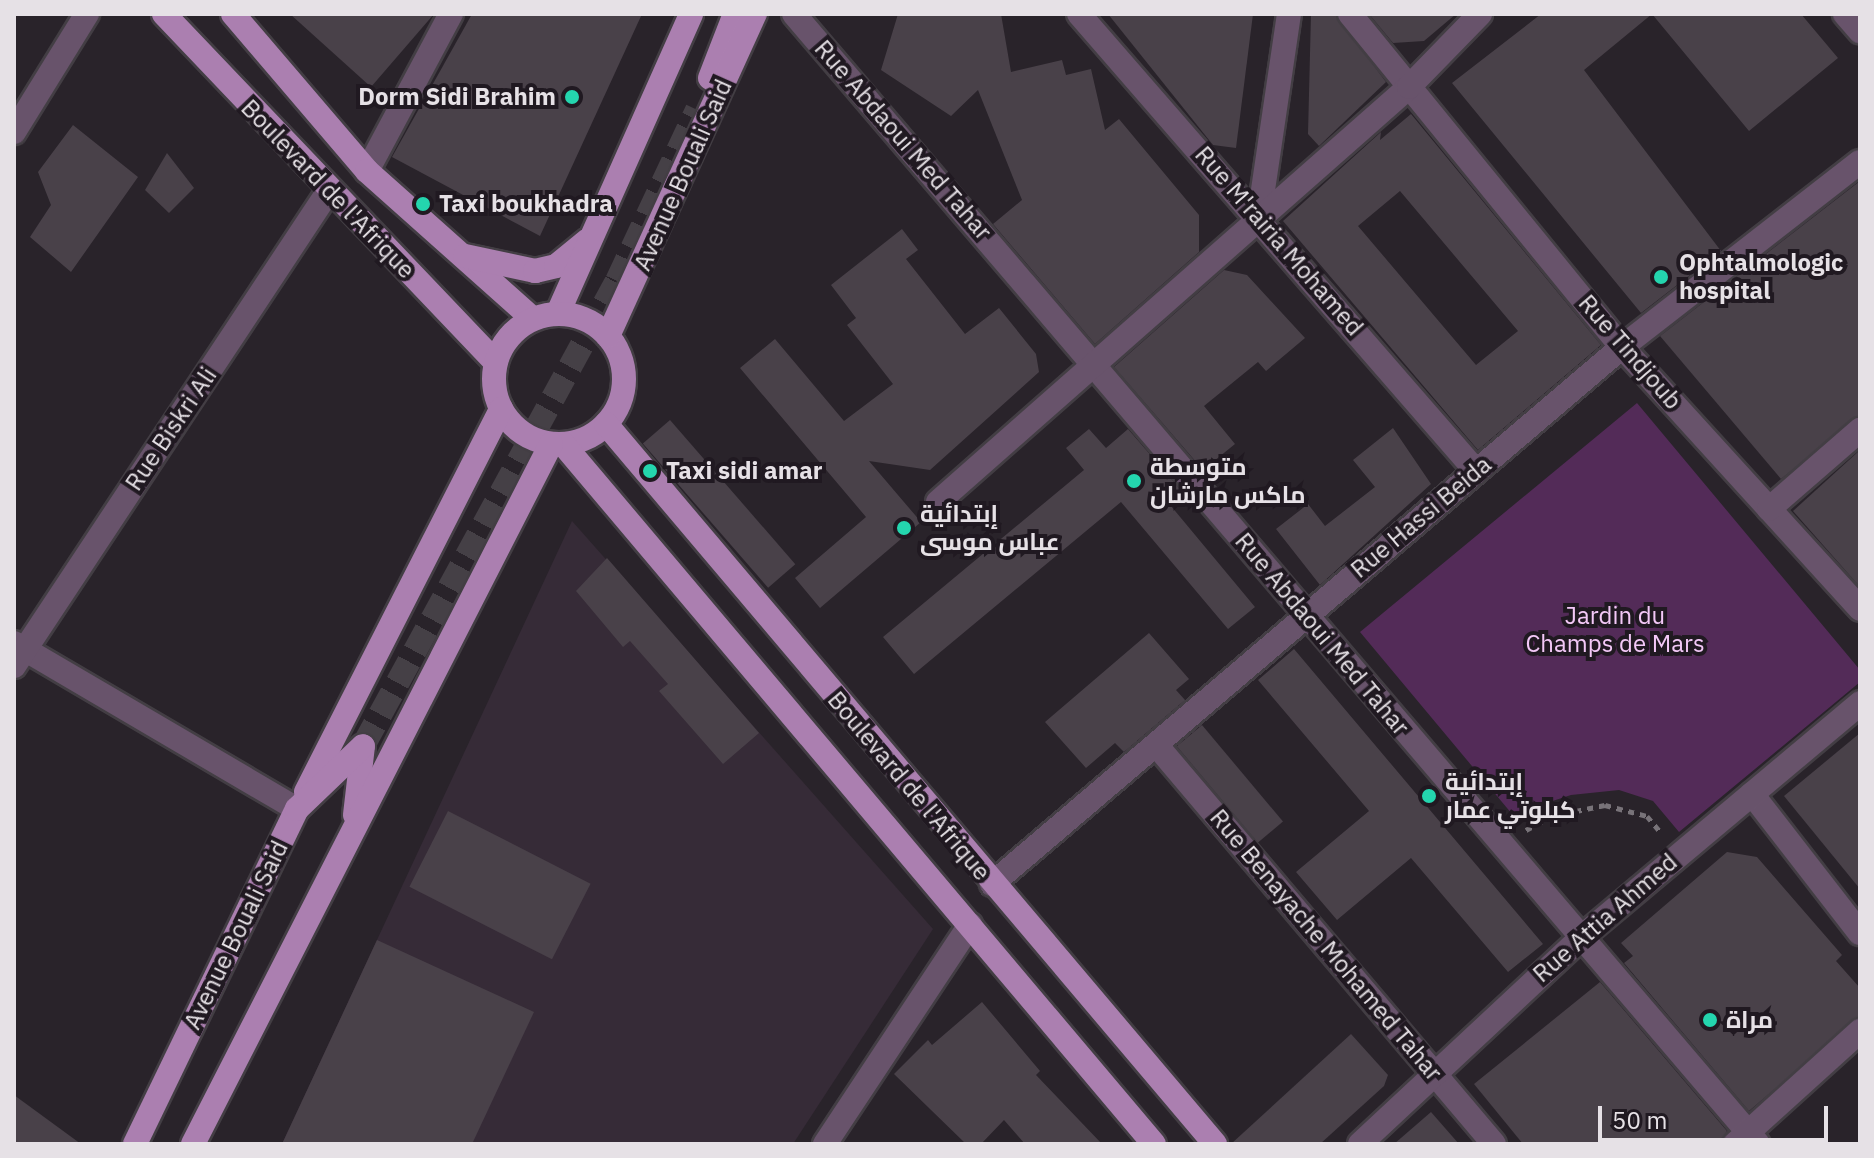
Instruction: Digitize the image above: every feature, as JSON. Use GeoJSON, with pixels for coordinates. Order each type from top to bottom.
{"type":"FeatureCollection","features":[{"type":"Feature","properties":{"kind":"main road","name":"Boulevard de l'Afrique"},"geometry":{"type":"LineString","coordinates":[[164,14],[328,192],[495,362]]}},
{"type":"Feature","properties":{"kind":"main road","name":"Boulevard de l'Afrique"},"geometry":{"type":"LineString","coordinates":[[233,14],[367,171],[533,319]]}},
{"type":"Feature","properties":{"kind":"main road"},"geometry":{"type":"LineString","coordinates":[[558,313],[691,14]]}},
{"type":"Feature","properties":{"kind":"main road","name":"Avenue Bouali Said"},"geometry":{"type":"LineString","coordinates":[[697,110],[735,14]]}},
{"type":"Feature","properties":{"kind":"main road","name":"Avenue Bouali Said"},"geometry":{"type":"LineString","coordinates":[[608,336],[755,14]]}},
{"type":"Feature","properties":{"kind":"main road"},"geometry":{"type":"LineString","coordinates":[[462,255],[535,271],[556,266],[593,236]]}},
{"type":"Feature","properties":{"kind":"main road"},"geometry":{"type":"LineString","coordinates":[[193,1144],[353,830],[557,444],[606,424],[625,381],[608,336],[577,315],[558,313],[533,319],[516,329],[495,362],[501,409],[521,432],[557,444]]}},
{"type":"Feature","properties":{"kind":"main road"},"geometry":{"type":"LineString","coordinates":[[297,809],[501,409]]}},
{"type":"Feature","properties":{"kind":"main road","name":"Boulevard de l'Afrique"},"geometry":{"type":"LineString","coordinates":[[606,424],[1215,1144]]}},
{"type":"Feature","properties":{"kind":"main road","name":"Boulevard de l'Afrique"},"geometry":{"type":"LineString","coordinates":[[557,444],[1154,1144]]}},
{"type":"Feature","properties":{"kind":"main road","name":"Avenue Bouali Said"},"geometry":{"type":"LineString","coordinates":[[135,1144],[297,809],[363,746],[353,830]]}},
{"type":"Feature","properties":{"kind":"street"},"geometry":{"type":"LineString","coordinates":[[14,132],[87,14]]}},
{"type":"Feature","properties":{"kind":"street"},"geometry":{"type":"LineString","coordinates":[[367,171],[451,14]]}},
{"type":"Feature","properties":{"kind":"street","name":"Rue Abdaoui Med Tahar"},"geometry":{"type":"LineString","coordinates":[[794,14],[1096,363],[1305,616],[1501,844],[1584,935],[1747,1140]]}},
{"type":"Feature","properties":{"kind":"street","name":"Rue M'rairia Mohamed"},"geometry":{"type":"LineString","coordinates":[[1079,14],[1259,217],[1476,471]]}},
{"type":"Feature","properties":{"kind":"street"},"geometry":{"type":"LineString","coordinates":[[1259,217],[1289,14]]}},
{"type":"Feature","properties":{"kind":"street","name":"Rue Tindjoub"},"geometry":{"type":"LineString","coordinates":[[1350,14],[1622,347],[1860,609]]}},
{"type":"Feature","properties":{"kind":"street"},"geometry":{"type":"LineString","coordinates":[[938,502],[1409,87],[1480,14]]}},
{"type":"Feature","properties":{"kind":"street"},"geometry":{"type":"LineString","coordinates":[[1845,14],[1860,31]]}},
{"type":"Feature","properties":{"kind":"street","name":"Rue Hassi Beida"},"geometry":{"type":"LineString","coordinates":[[992,884],[1158,747],[1305,616],[1622,347],[1860,162]]}},
{"type":"Feature","properties":{"kind":"street","name":"Rue Biskri Ali"},"geometry":{"type":"LineString","coordinates":[[17,653],[328,192]]}},
{"type":"Feature","properties":{"kind":"street"},"geometry":{"type":"LineString","coordinates":[[1769,509],[1860,430]]}},
{"type":"Feature","properties":{"kind":"street"},"geometry":{"type":"LineString","coordinates":[[17,653],[297,809]]}},
{"type":"Feature","properties":{"kind":"street","name":"Rue Attia Ahmed"},"geometry":{"type":"LineString","coordinates":[[1360,1144],[1432,1071],[1584,935],[1860,703]]}},
{"type":"Feature","properties":{"kind":"street","name":"Rue Benayache Mohamed Tahar"},"geometry":{"type":"LineString","coordinates":[[1158,747],[1494,1144]]}},
{"type":"Feature","properties":{"kind":"street"},"geometry":{"type":"LineString","coordinates":[[1752,794],[1860,933]]}},
{"type":"Feature","properties":{"kind":"street"},"geometry":{"type":"LineString","coordinates":[[825,1144],[970,925]]}},
{"type":"Feature","properties":{"kind":"street"},"geometry":{"type":"LineString","coordinates":[[1747,1140],[1860,1031]]}},
{"type":"Feature","properties":{"kind":"path"},"geometry":{"type":"LineString","coordinates":[[1501,844],[1552,816],[1605,805],[1647,816],[1681,854]]}},
{"type":"Feature","properties":{"kind":"shaded area"},"geometry":{"type":"Polygon","coordinates":[[[572,521],[933,929],[793,1144],[282,1144],[572,521]]]}},
{"type":"Feature","properties":{"kind":"green space","name":"Jardin du Champs de Mars"},"geometry":{"type":"Polygon","coordinates":[[[1637,403],[1860,670],[1860,682],[1679,832],[1653,801],[1619,790],[1571,795],[1512,814],[1360,632],[1637,403]]]}},
{"type":"Feature","properties":{"kind":"building"},"geometry":{"type":"Polygon","coordinates":[[[290,14],[434,14],[371,87],[290,14]]]}},
{"type":"Feature","properties":{"kind":"building"},"geometry":{"type":"Polygon","coordinates":[[[472,14],[642,14],[540,236],[392,157],[472,14]]]}},
{"type":"Feature","properties":{"kind":"building"},"geometry":{"type":"Polygon","coordinates":[[[898,14],[1001,14],[1011,72],[1062,60],[1066,75],[1091,69],[1105,130],[1119,119],[1199,215],[1199,252],[1095,344],[993,224],[1022,200],[978,90],[951,116],[881,70],[898,14]]]}},
{"type":"Feature","properties":{"kind":"building"},"geometry":{"type":"Polygon","coordinates":[[[1108,14],[1253,14],[1236,148],[1213,145],[1108,14]]]}},
{"type":"Feature","properties":{"kind":"building"},"geometry":{"type":"Polygon","coordinates":[[[1311,14],[1335,14],[1386,82],[1319,146],[1308,134],[1311,14]]]}},
{"type":"Feature","properties":{"kind":"building"},"geometry":{"type":"Polygon","coordinates":[[[1369,14],[1456,14],[1424,41],[1393,43],[1369,14]]]}},
{"type":"Feature","properties":{"kind":"building"},"geometry":{"type":"Polygon","coordinates":[[[1541,14],[1652,14],[1584,70],[1721,251],[1641,313],[1452,83],[1541,14]]]}},
{"type":"Feature","properties":{"kind":"building"},"geometry":{"type":"Polygon","coordinates":[[[1652,14],[1801,14],[1838,58],[1749,131],[1652,14]]]}},
{"type":"Feature","properties":{"kind":"building"},"geometry":{"type":"Polygon","coordinates":[[[1411,114],[1601,345],[1478,450],[1283,221],[1381,132],[1380,140],[1411,114]],[[1400,191],[1358,226],[1476,365],[1518,331],[1400,191]]]}},
{"type":"Feature","properties":{"kind":"building"},"geometry":{"type":"Polygon","coordinates":[[[73,125],[138,177],[71,272],[30,237],[51,205],[38,172],[73,125]]]}},
{"type":"Feature","properties":{"kind":"building"},"geometry":{"type":"Polygon","coordinates":[[[167,153],[194,188],[169,213],[145,190],[167,153]]]}},
{"type":"Feature","properties":{"kind":"building"},"geometry":{"type":"Polygon","coordinates":[[[1860,181],[1860,415],[1781,479],[1660,336],[1860,181]]]}},
{"type":"Feature","properties":{"kind":"building"},"geometry":{"type":"Polygon","coordinates":[[[902,229],[918,250],[906,259],[965,334],[999,308],[1036,354],[1039,372],[930,470],[869,461],[921,522],[820,608],[795,578],[866,517],[740,368],[775,339],[844,421],[893,384],[847,325],[856,318],[831,285],[902,229]]]}},
{"type":"Feature","properties":{"kind":"building"},"geometry":{"type":"Polygon","coordinates":[[[1224,270],[1247,275],[1305,338],[1266,371],[1258,362],[1204,406],[1235,444],[1203,470],[1114,367],[1224,270]]]}},
{"type":"Feature","properties":{"kind":"building"},"geometry":{"type":"Polygon","coordinates":[[[670,420],[795,564],[768,588],[643,444],[670,420]]]}},
{"type":"Feature","properties":{"kind":"building"},"geometry":{"type":"Polygon","coordinates":[[[1393,428],[1431,484],[1320,585],[1276,529],[1308,504],[1325,526],[1375,487],[1353,460],[1393,428]]]}},
{"type":"Feature","properties":{"kind":"building"},"geometry":{"type":"Polygon","coordinates":[[[1089,429],[1106,448],[1128,429],[1180,489],[1166,500],[1255,607],[1228,629],[1121,502],[914,674],[883,637],[1084,470],[1066,448],[1089,429]]]}},
{"type":"Feature","properties":{"kind":"building"},"geometry":{"type":"Polygon","coordinates":[[[1860,450],[1860,587],[1793,511],[1860,450]]]}},
{"type":"Feature","properties":{"kind":"building"},"geometry":{"type":"Polygon","coordinates":[[[607,558],[759,733],[723,764],[659,691],[668,684],[630,641],[623,647],[576,591],[607,558]]]}},
{"type":"Feature","properties":{"kind":"building"},"geometry":{"type":"Polygon","coordinates":[[[1149,633],[1189,679],[1176,690],[1185,700],[1124,752],[1115,743],[1086,768],[1045,722],[1149,633]]]}},
{"type":"Feature","properties":{"kind":"building"},"geometry":{"type":"Polygon","coordinates":[[[1294,649],[1543,944],[1508,972],[1411,858],[1337,920],[1296,872],[1369,811],[1258,680],[1294,649]]]}},
{"type":"Feature","properties":{"kind":"building"},"geometry":{"type":"Polygon","coordinates":[[[1202,725],[1283,822],[1258,843],[1177,746],[1202,725]]]}},
{"type":"Feature","properties":{"kind":"building"},"geometry":{"type":"Polygon","coordinates":[[[1860,733],[1860,889],[1784,796],[1860,733]]]}},
{"type":"Feature","properties":{"kind":"building"},"geometry":{"type":"Polygon","coordinates":[[[448,811],[591,884],[552,959],[409,887],[448,811]]]}},
{"type":"Feature","properties":{"kind":"building"},"geometry":{"type":"Polygon","coordinates":[[[1727,852],[1757,857],[1842,955],[1836,961],[1860,988],[1860,1016],[1749,1111],[1624,963],[1633,956],[1621,943],[1727,852]]]}},
{"type":"Feature","properties":{"kind":"building"},"geometry":{"type":"Polygon","coordinates":[[[377,940],[534,1012],[472,1144],[282,1144],[377,940]]]}},
{"type":"Feature","properties":{"kind":"building"},"geometry":{"type":"Polygon","coordinates":[[[1600,982],[1727,1131],[1719,1144],[1523,1144],[1474,1084],[1600,982]]]}},
{"type":"Feature","properties":{"kind":"building"},"geometry":{"type":"Polygon","coordinates":[[[982,1002],[1040,1071],[1036,1075],[1102,1144],[1025,1144],[1004,1120],[981,1144],[966,1144],[894,1074],[928,1040],[932,1045],[982,1002]]]}},
{"type":"Feature","properties":{"kind":"building"},"geometry":{"type":"Polygon","coordinates":[[[1351,1034],[1388,1075],[1384,1086],[1320,1144],[1231,1144],[1351,1034]]]}},
{"type":"Feature","properties":{"kind":"building"},"geometry":{"type":"Polygon","coordinates":[[[14,1095],[81,1144],[14,1144],[14,1095]]]}},
{"type":"Feature","properties":{"kind":"building"},"geometry":{"type":"Polygon","coordinates":[[[1431,1112],[1459,1144],[1394,1144],[1431,1112]]]}},
{"type":"Feature","properties":{"kind":"tunnel"},"geometry":{"type":"LineString","coordinates":[[363,746],[617,281],[697,110]]}},
{"type":"Feature","properties":{"kind":"place","name":"Dorm Sidi Brahim"},"geometry":{"type":"Point","coordinates":[572,97]}},
{"type":"Feature","properties":{"kind":"place","name":"Taxi boukhadra"},"geometry":{"type":"Point","coordinates":[423,204]}},
{"type":"Feature","properties":{"kind":"place","name":"Ophtalmologic hospital"},"geometry":{"type":"Point","coordinates":[1661,277]}},
{"type":"Feature","properties":{"kind":"place","name":"Taxi sidi amar"},"geometry":{"type":"Point","coordinates":[650,471]}},
{"type":"Feature","properties":{"kind":"place","name":"متوسطة ماكس مارشان"},"geometry":{"type":"Point","coordinates":[1134,481]}},
{"type":"Feature","properties":{"kind":"place","name":"إبتدائية عباس موسى"},"geometry":{"type":"Point","coordinates":[904,528]}},
{"type":"Feature","properties":{"kind":"place","name":"إبتدائية كبلوتي عمار"},"geometry":{"type":"Point","coordinates":[1429,796]}},
{"type":"Feature","properties":{"kind":"place","name":"مراة"},"geometry":{"type":"Point","coordinates":[1710,1020]}}]}
